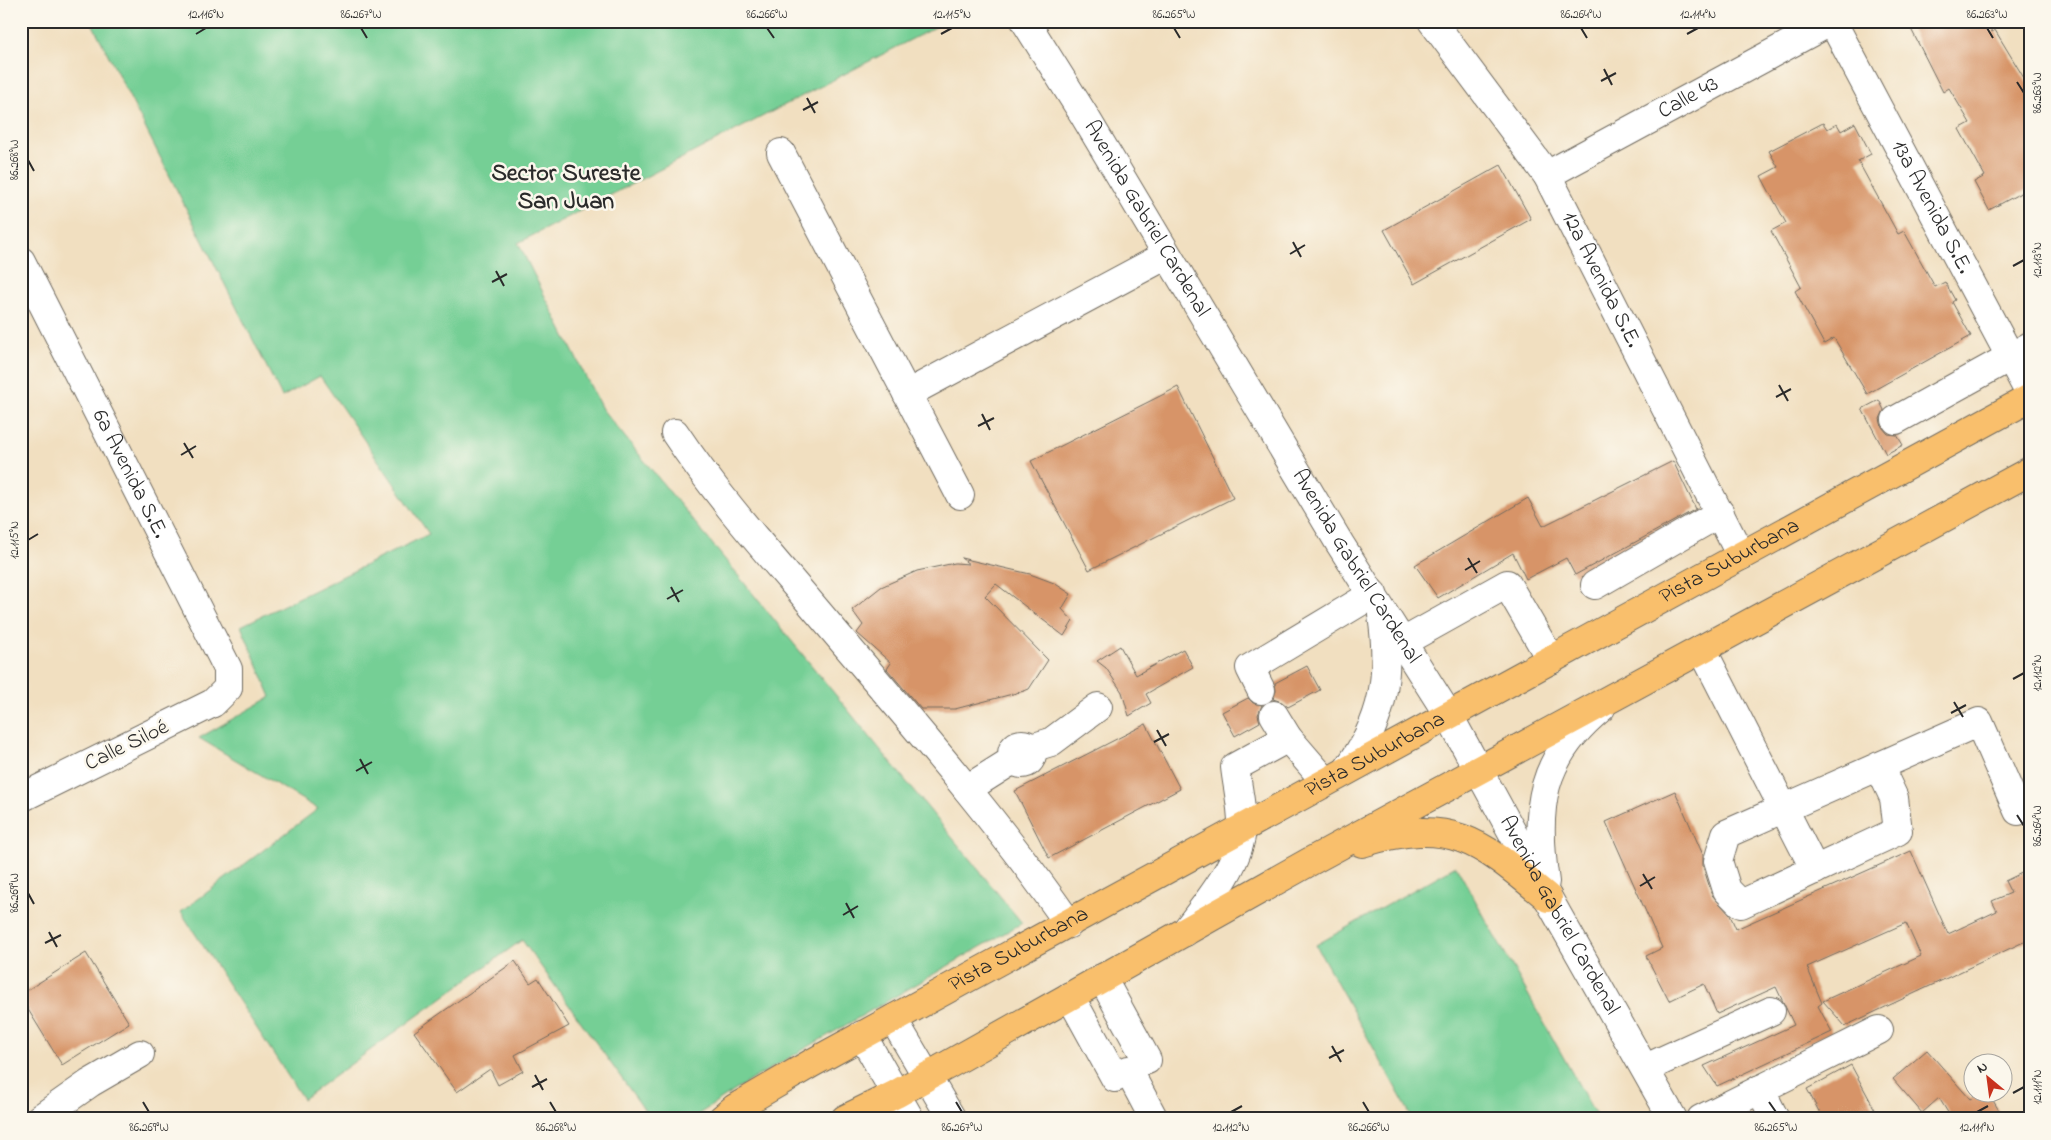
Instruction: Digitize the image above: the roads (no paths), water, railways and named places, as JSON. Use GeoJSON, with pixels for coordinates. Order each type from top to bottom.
{"type":"FeatureCollection","features":[{"type":"Feature","properties":{"kind":"main road","name":"Pista Suburbana"},"geometry":{"type":"LineString","coordinates":[[722,1119],[735,1108],[862,1035],[1069,924],[2030,398]]}},
{"type":"Feature","properties":{"kind":"main road"},"geometry":{"type":"LineString","coordinates":[[845,1119],[896,1094],[1311,861],[2030,471]]}},
{"type":"Feature","properties":{"kind":"main road"},"geometry":{"type":"LineString","coordinates":[[1311,861],[1391,836],[1427,832],[1443,833],[1474,842],[1488,850],[1548,898]]}},
{"type":"Feature","properties":{"kind":"street","name":"Avenida Gabriel Cardenal"},"geometry":{"type":"LineString","coordinates":[[1025,21],[1340,544],[1449,716],[1548,898],[1646,1068],[1673,1119]]}},
{"type":"Feature","properties":{"kind":"street","name":"12a Avenida S.E."},"geometry":{"type":"LineString","coordinates":[[1432,21],[1547,175],[1741,556]]}},
{"type":"Feature","properties":{"kind":"street","name":"Calle 43"},"geometry":{"type":"LineString","coordinates":[[1547,175],[1832,21]]}},
{"type":"Feature","properties":{"kind":"street","name":"13a Avenida S.E."},"geometry":{"type":"LineString","coordinates":[[1832,21],[2020,351],[2030,394]]}},
{"type":"Feature","properties":{"kind":"street"},"geometry":{"type":"LineString","coordinates":[[781,153],[960,494]]}},
{"type":"Feature","properties":{"kind":"street"},"geometry":{"type":"LineString","coordinates":[[907,394],[1167,255]]}},
{"type":"Feature","properties":{"kind":"street","name":"6a Avenida S.E."},"geometry":{"type":"LineString","coordinates":[[21,261],[228,669],[228,688]]}},
{"type":"Feature","properties":{"kind":"street"},"geometry":{"type":"LineString","coordinates":[[1896,420],[2020,351]]}},
{"type":"Feature","properties":{"kind":"street"},"geometry":{"type":"LineString","coordinates":[[675,433],[708,482],[748,531],[967,789],[1069,924]]}},
{"type":"Feature","properties":{"kind":"street"},"geometry":{"type":"LineString","coordinates":[[1595,585],[1720,513]]}},
{"type":"Feature","properties":{"kind":"street"},"geometry":{"type":"LineString","coordinates":[[1403,642],[1506,584],[1551,660]]}},
{"type":"Feature","properties":{"kind":"street"},"geometry":{"type":"LineString","coordinates":[[1261,690],[1250,668],[1376,600],[1386,650],[1382,700],[1373,730],[1337,776],[1288,738],[1274,714]]}},
{"type":"Feature","properties":{"kind":"street"},"geometry":{"type":"LineString","coordinates":[[1702,650],[1816,870]]}},
{"type":"Feature","properties":{"kind":"street","name":"Calle Siloé"},"geometry":{"type":"LineString","coordinates":[[21,798],[213,703],[228,688]]}},
{"type":"Feature","properties":{"kind":"street"},"geometry":{"type":"LineString","coordinates":[[1548,898],[1542,854],[1540,818],[1549,773],[1572,736],[1615,696]]}},
{"type":"Feature","properties":{"kind":"street"},"geometry":{"type":"LineString","coordinates":[[967,789],[1022,754],[1051,742],[1098,707]]}},
{"type":"Feature","properties":{"kind":"street"},"geometry":{"type":"LineString","coordinates":[[1879,766],[1894,798],[1898,831],[1741,904],[1727,890],[1718,861],[1726,834],[1784,808],[1879,766],[1979,722],[2018,811]]}},
{"type":"Feature","properties":{"kind":"street"},"geometry":{"type":"LineString","coordinates":[[1184,932],[1209,901],[1237,853],[1242,828],[1235,767],[1288,738]]}},
{"type":"Feature","properties":{"kind":"street"},"geometry":{"type":"LineString","coordinates":[[1102,978],[1130,1069],[1154,1119]]}},
{"type":"Feature","properties":{"kind":"street"},"geometry":{"type":"LineString","coordinates":[[1070,996],[1130,1069]]}},
{"type":"Feature","properties":{"kind":"street"},"geometry":{"type":"LineString","coordinates":[[1646,1068],[1771,1011]]}},
{"type":"Feature","properties":{"kind":"street"},"geometry":{"type":"LineString","coordinates":[[893,1019],[952,1119]]}},
{"type":"Feature","properties":{"kind":"street"},"geometry":{"type":"LineString","coordinates":[[1701,1119],[1879,1030]]}},
{"type":"Feature","properties":{"kind":"street"},"geometry":{"type":"LineString","coordinates":[[862,1035],[910,1119]]}},
{"type":"Feature","properties":{"kind":"street"},"geometry":{"type":"LineString","coordinates":[[39,1119],[90,1083],[140,1054]]}},
{"type":"Feature","properties":{"kind":"street"},"geometry":{"type":"LineString","coordinates":[[1760,1090],[1775,1119]]}},
{"type":"Feature","properties":{"kind":"district","name":"Sector Sureste San Juan"},"geometry":{"type":"Point","coordinates":[566,188]}}]}
